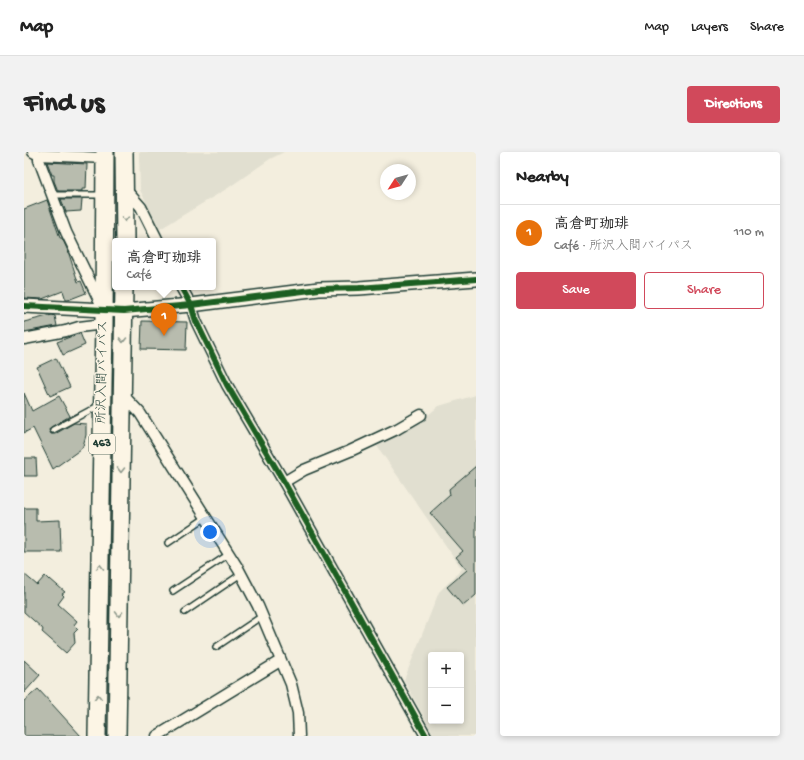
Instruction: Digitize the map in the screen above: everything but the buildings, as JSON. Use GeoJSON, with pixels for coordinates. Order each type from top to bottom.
{"type":"FeatureCollection","features":[{"type":"Feature","properties":{"kind":"highway"},"geometry":{"type":"LineString","coordinates":[[124,152],[125,238]]}},
{"type":"Feature","properties":{"kind":"highway","name":"所沢入間バイパス"},"geometry":{"type":"LineString","coordinates":[[97,736],[104,317],[105,155]]}},
{"type":"Feature","properties":{"kind":"highway","name":"所沢入間バイパス"},"geometry":{"type":"LineString","coordinates":[[117,736],[124,290]]}},
{"type":"Feature","properties":{"kind":"street"},"geometry":{"type":"LineString","coordinates":[[104,317],[66,232],[36,153],[105,155]]}},
{"type":"Feature","properties":{"kind":"street"},"geometry":{"type":"LineString","coordinates":[[125,189],[141,207],[156,238]]}},
{"type":"Feature","properties":{"kind":"street"},"geometry":{"type":"LineString","coordinates":[[24,339],[66,331],[124,311],[190,305],[319,289],[359,288],[476,280]]}},
{"type":"Feature","properties":{"kind":"street"},"geometry":{"type":"LineString","coordinates":[[182,290],[227,385],[284,482],[426,736]]}},
{"type":"Feature","properties":{"kind":"street"},"geometry":{"type":"LineString","coordinates":[[24,306],[104,317]]}},
{"type":"Feature","properties":{"kind":"street"},"geometry":{"type":"LineString","coordinates":[[122,394],[140,413],[229,554],[258,606],[291,684],[298,713],[299,736]]}},
{"type":"Feature","properties":{"kind":"street"},"geometry":{"type":"LineString","coordinates":[[284,482],[304,470],[397,429],[421,415]]}},
{"type":"Feature","properties":{"kind":"street"},"geometry":{"type":"LineString","coordinates":[[157,736],[280,661]]}},
{"type":"Feature","properties":{"kind":"lane"},"geometry":{"type":"LineString","coordinates":[[53,195],[104,195]]}},
{"type":"Feature","properties":{"kind":"lane"},"geometry":{"type":"LineString","coordinates":[[53,430],[102,404]]}},
{"type":"Feature","properties":{"kind":"lane"},"geometry":{"type":"LineString","coordinates":[[168,544],[205,518]]}},
{"type":"Feature","properties":{"kind":"lane"},"geometry":{"type":"LineString","coordinates":[[173,591],[229,554]]}},
{"type":"Feature","properties":{"kind":"lane"},"geometry":{"type":"LineString","coordinates":[[186,612],[241,574]]}},
{"type":"Feature","properties":{"kind":"lane"},"geometry":{"type":"LineString","coordinates":[[216,647],[262,616]]}},
{"type":"Feature","properties":{"kind":"shaded area"},"geometry":{"type":"Polygon","coordinates":[[[139,152],[284,152],[270,159],[228,188],[160,229],[140,190],[139,152]]]}},
{"type":"Feature","properties":{"kind":"shaded area"},"geometry":{"type":"Polygon","coordinates":[[[476,395],[476,736],[434,736],[404,680],[439,592],[462,569],[377,446],[417,424],[439,406],[476,395]]]}},
{"type":"Feature","properties":{"kind":"cycle path"},"geometry":{"type":"LineString","coordinates":[[24,306],[124,311],[191,305],[319,289],[359,288],[476,279]]}},
{"type":"Feature","properties":{"kind":"cycle path"},"geometry":{"type":"LineString","coordinates":[[183,290],[191,305],[196,321],[227,385],[284,482],[426,736]]}},
{"type":"Feature","properties":{"kind":"place","name":"高倉町珈琲"},"geometry":{"type":"Point","coordinates":[164,336]}}]}
